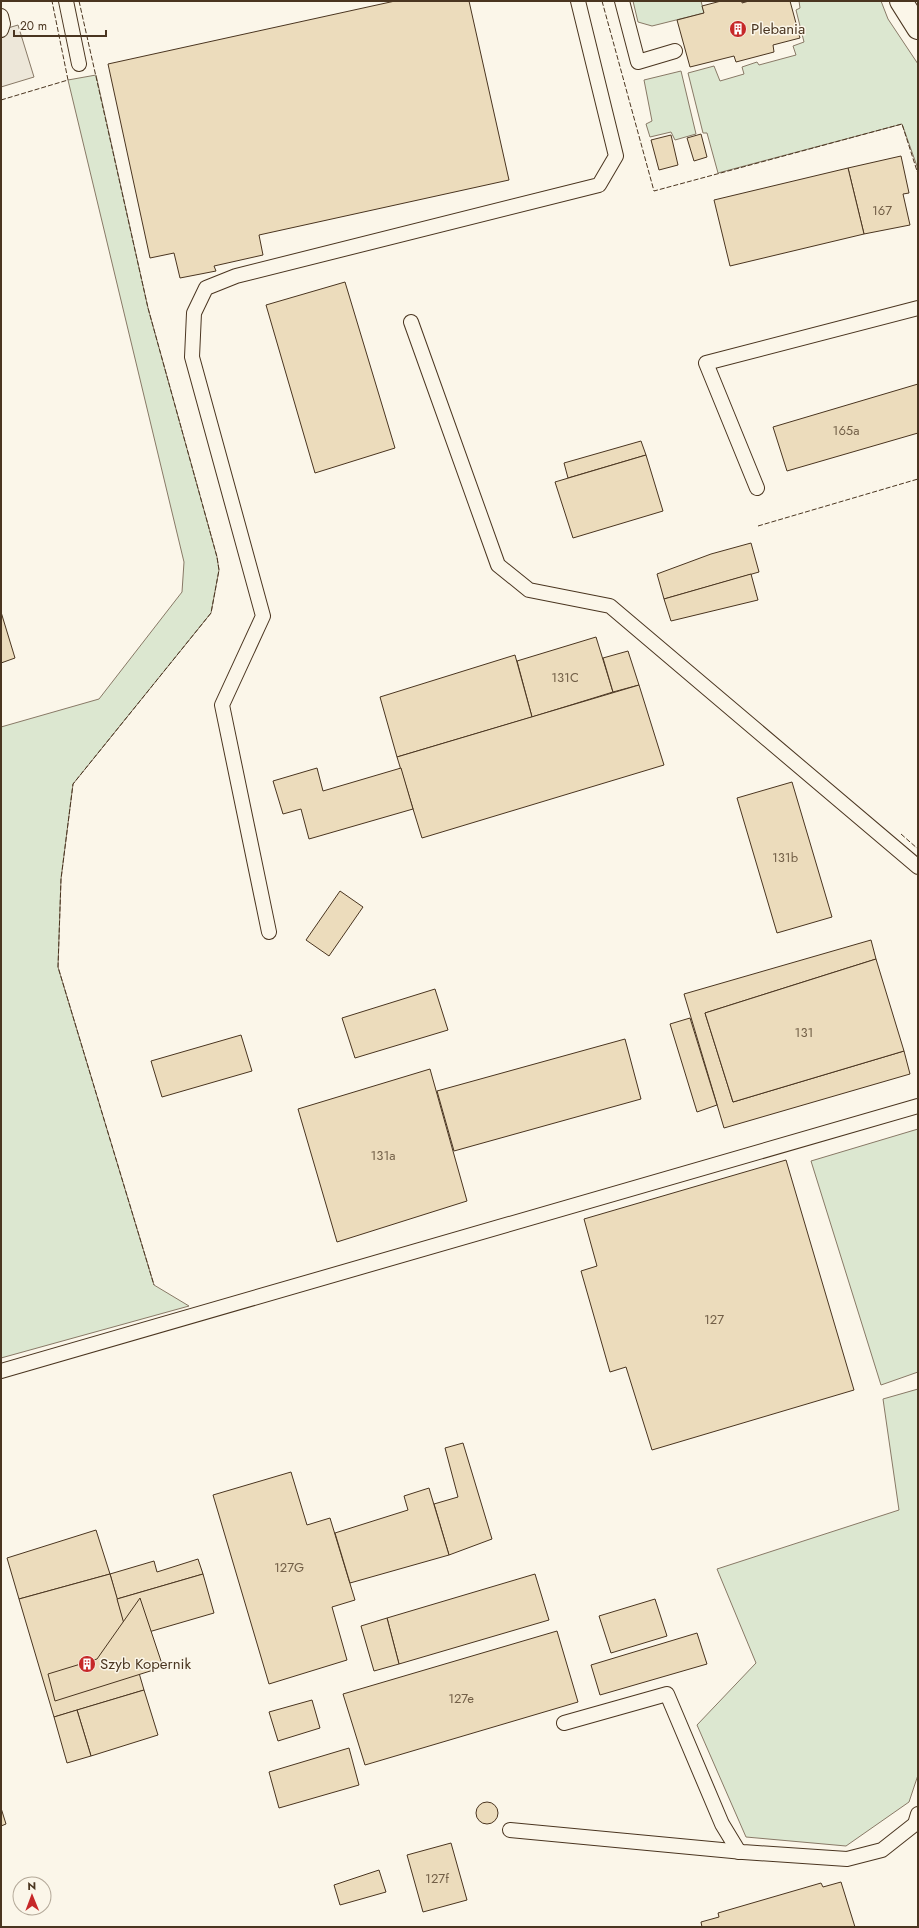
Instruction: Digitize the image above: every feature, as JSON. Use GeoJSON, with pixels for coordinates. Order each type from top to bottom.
{"type":"FeatureCollection","features":[{"type":"Feature","properties":{"kind":"street"},"geometry":{"type":"LineString","coordinates":[[901,1],[917,25]]}},
{"type":"Feature","properties":{"kind":"lane"},"geometry":{"type":"LineString","coordinates":[[66,1],[79,64]]}},
{"type":"Feature","properties":{"kind":"lane"},"geometry":{"type":"LineString","coordinates":[[269,932],[222,705],[263,616],[192,357],[194,313],[206,288],[236,276],[599,185],[616,156],[578,1]]}},
{"type":"Feature","properties":{"kind":"lane"},"geometry":{"type":"LineString","coordinates":[[622,1],[638,62],[676,51]]}},
{"type":"Feature","properties":{"kind":"lane"},"geometry":{"type":"LineString","coordinates":[[1,16],[4,24],[1,30]]}},
{"type":"Feature","properties":{"kind":"lane"},"geometry":{"type":"LineString","coordinates":[[757,488],[706,363],[918,308]]}},
{"type":"Feature","properties":{"kind":"lane"},"geometry":{"type":"LineString","coordinates":[[410,322],[498,565],[529,590],[610,606],[918,867]]}},
{"type":"Feature","properties":{"kind":"lane"},"geometry":{"type":"LineString","coordinates":[[1,1371],[918,1106]]}},
{"type":"Feature","properties":{"kind":"lane"},"geometry":{"type":"LineString","coordinates":[[564,1723],[667,1694],[722,1824],[739,1852]]}},
{"type":"Feature","properties":{"kind":"lane"},"geometry":{"type":"LineString","coordinates":[[510,1830],[739,1852],[847,1859],[882,1850],[915,1824],[918,1814]]}},
{"type":"Feature","properties":{"kind":"green space"},"geometry":{"type":"Polygon","coordinates":[[[633,1],[701,1],[704,13],[652,26],[638,22],[633,1]]]}},
{"type":"Feature","properties":{"kind":"green space"},"geometry":{"type":"Polygon","coordinates":[[[799,1],[881,1],[888,19],[918,64],[918,169],[902,124],[718,173],[707,133],[703,133],[688,73],[714,66],[720,81],[744,74],[742,67],[757,62],[759,65],[796,55],[793,46],[804,42],[796,10],[800,8],[799,1]]]}},
{"type":"Feature","properties":{"kind":"green space"},"geometry":{"type":"Polygon","coordinates":[[[681,71],[696,134],[675,140],[671,132],[650,137],[646,124],[652,121],[644,80],[681,71]]]}},
{"type":"Feature","properties":{"kind":"green space"},"geometry":{"type":"Polygon","coordinates":[[[96,75],[148,308],[217,557],[219,570],[211,613],[73,784],[61,879],[58,967],[154,1285],[189,1306],[1,1358],[1,727],[99,699],[182,592],[184,562],[68,80],[96,75]]]}},
{"type":"Feature","properties":{"kind":"green space"},"geometry":{"type":"Polygon","coordinates":[[[918,1129],[918,1372],[881,1385],[811,1161],[918,1129]]]}},
{"type":"Feature","properties":{"kind":"green space"},"geometry":{"type":"Polygon","coordinates":[[[918,1389],[918,1775],[909,1802],[846,1846],[746,1837],[697,1725],[756,1663],[717,1569],[899,1510],[883,1399],[918,1389]]]}},
{"type":"Feature","properties":{"kind":"shaded area"},"geometry":{"type":"Polygon","coordinates":[[[18,25],[34,77],[1,87],[1,30],[18,25]]]}},
{"type":"Feature","properties":{"kind":"building"},"geometry":{"type":"Polygon","coordinates":[[[395,1],[469,1],[509,180],[259,235],[263,255],[214,266],[216,271],[180,278],[174,253],[150,258],[108,64],[395,1]]]}},
{"type":"Feature","properties":{"kind":"building","name":"Plebania"},"geometry":{"type":"Polygon","coordinates":[[[721,1],[742,1],[742,3],[749,1],[790,1],[800,38],[773,45],[774,52],[736,62],[734,56],[690,67],[677,20],[704,13],[702,6],[721,1]]]}},
{"type":"Feature","properties":{"kind":"building"},"geometry":{"type":"Polygon","coordinates":[[[701,134],[707,157],[694,161],[687,138],[701,134]]]}},
{"type":"Feature","properties":{"kind":"building"},"geometry":{"type":"Polygon","coordinates":[[[671,135],[678,165],[659,170],[651,140],[671,135]]]}},
{"type":"Feature","properties":{"kind":"building"},"geometry":{"type":"Polygon","coordinates":[[[901,156],[909,193],[903,194],[910,225],[864,234],[848,168],[901,156]]]}},
{"type":"Feature","properties":{"kind":"building"},"geometry":{"type":"Polygon","coordinates":[[[848,168],[864,234],[730,266],[714,200],[848,168]]]}},
{"type":"Feature","properties":{"kind":"building"},"geometry":{"type":"Polygon","coordinates":[[[345,282],[395,448],[315,473],[266,305],[345,282]]]}},
{"type":"Feature","properties":{"kind":"building"},"geometry":{"type":"Polygon","coordinates":[[[918,384],[918,433],[787,471],[773,427],[918,384]]]}},
{"type":"Feature","properties":{"kind":"building"},"geometry":{"type":"Polygon","coordinates":[[[641,441],[646,455],[568,478],[564,463],[641,441]]]}},
{"type":"Feature","properties":{"kind":"building"},"geometry":{"type":"Polygon","coordinates":[[[646,455],[663,511],[573,538],[555,482],[646,455]]]}},
{"type":"Feature","properties":{"kind":"building"},"geometry":{"type":"Polygon","coordinates":[[[751,543],[759,572],[664,599],[657,574],[711,554],[751,543]]]}},
{"type":"Feature","properties":{"kind":"building"},"geometry":{"type":"Polygon","coordinates":[[[751,574],[758,600],[671,621],[664,599],[751,574]]]}},
{"type":"Feature","properties":{"kind":"building"},"geometry":{"type":"Polygon","coordinates":[[[1,612],[15,658],[1,663],[1,612]]]}},
{"type":"Feature","properties":{"kind":"building"},"geometry":{"type":"Polygon","coordinates":[[[596,637],[613,692],[532,717],[517,661],[596,637]]]}},
{"type":"Feature","properties":{"kind":"building"},"geometry":{"type":"Polygon","coordinates":[[[628,651],[639,685],[613,692],[603,658],[628,651]]]}},
{"type":"Feature","properties":{"kind":"building"},"geometry":{"type":"Polygon","coordinates":[[[515,655],[532,717],[397,757],[380,697],[515,655]]]}},
{"type":"Feature","properties":{"kind":"building"},"geometry":{"type":"Polygon","coordinates":[[[639,685],[664,765],[422,838],[397,757],[639,685]]]}},
{"type":"Feature","properties":{"kind":"building"},"geometry":{"type":"Polygon","coordinates":[[[317,768],[323,791],[401,768],[413,809],[309,839],[301,809],[283,814],[273,781],[317,768]]]}},
{"type":"Feature","properties":{"kind":"building"},"geometry":{"type":"Polygon","coordinates":[[[792,782],[832,917],[777,933],[737,798],[792,782]]]}},
{"type":"Feature","properties":{"kind":"building"},"geometry":{"type":"Polygon","coordinates":[[[340,891],[363,907],[329,956],[306,940],[340,891]]]}},
{"type":"Feature","properties":{"kind":"building"},"geometry":{"type":"Polygon","coordinates":[[[871,940],[876,959],[705,1013],[733,1102],[904,1051],[910,1074],[724,1128],[684,994],[871,940]]]}},
{"type":"Feature","properties":{"kind":"building"},"geometry":{"type":"Polygon","coordinates":[[[876,959],[904,1051],[733,1102],[705,1013],[876,959]]]}},
{"type":"Feature","properties":{"kind":"building"},"geometry":{"type":"Polygon","coordinates":[[[435,989],[448,1030],[355,1058],[342,1018],[435,989]]]}},
{"type":"Feature","properties":{"kind":"building"},"geometry":{"type":"Polygon","coordinates":[[[690,1018],[717,1105],[697,1112],[670,1024],[690,1018]]]}},
{"type":"Feature","properties":{"kind":"building"},"geometry":{"type":"Polygon","coordinates":[[[241,1035],[252,1071],[162,1097],[151,1061],[241,1035]]]}},
{"type":"Feature","properties":{"kind":"building"},"geometry":{"type":"Polygon","coordinates":[[[625,1039],[641,1099],[454,1151],[437,1091],[625,1039]]]}},
{"type":"Feature","properties":{"kind":"building"},"geometry":{"type":"Polygon","coordinates":[[[430,1069],[467,1201],[337,1242],[298,1109],[430,1069]]]}},
{"type":"Feature","properties":{"kind":"building"},"geometry":{"type":"Polygon","coordinates":[[[786,1160],[854,1390],[652,1450],[626,1367],[610,1372],[581,1271],[597,1266],[584,1219],[786,1160]]]}},
{"type":"Feature","properties":{"kind":"building"},"geometry":{"type":"Polygon","coordinates":[[[463,1443],[492,1539],[449,1555],[434,1504],[458,1497],[445,1448],[463,1443]]]}},
{"type":"Feature","properties":{"kind":"building"},"geometry":{"type":"Polygon","coordinates":[[[291,1472],[307,1525],[330,1518],[355,1600],[332,1607],[347,1660],[269,1684],[213,1495],[291,1472]]]}},
{"type":"Feature","properties":{"kind":"building"},"geometry":{"type":"Polygon","coordinates":[[[429,1488],[449,1555],[350,1583],[335,1533],[408,1510],[404,1496],[429,1488]]]}},
{"type":"Feature","properties":{"kind":"building"},"geometry":{"type":"Polygon","coordinates":[[[96,1530],[110,1574],[19,1599],[7,1558],[96,1530]]]}},
{"type":"Feature","properties":{"kind":"building"},"geometry":{"type":"Polygon","coordinates":[[[198,1559],[203,1574],[117,1599],[110,1574],[154,1561],[157,1572],[198,1559]]]}},
{"type":"Feature","properties":{"kind":"building","name":"Szyb Kopernik"},"geometry":{"type":"Polygon","coordinates":[[[110,1574],[144,1690],[54,1717],[19,1599],[110,1574]]]}},
{"type":"Feature","properties":{"kind":"building"},"geometry":{"type":"Polygon","coordinates":[[[203,1574],[214,1613],[128,1638],[117,1599],[203,1574]]]}},
{"type":"Feature","properties":{"kind":"building"},"geometry":{"type":"Polygon","coordinates":[[[535,1574],[549,1620],[399,1664],[387,1618],[535,1574]]]}},
{"type":"Feature","properties":{"kind":"building"},"geometry":{"type":"Polygon","coordinates":[[[140,1598],[163,1667],[55,1701],[48,1674],[97,1659],[140,1598]]]}},
{"type":"Feature","properties":{"kind":"building"},"geometry":{"type":"Polygon","coordinates":[[[655,1599],[667,1636],[611,1653],[599,1616],[655,1599]]]}},
{"type":"Feature","properties":{"kind":"building"},"geometry":{"type":"Polygon","coordinates":[[[387,1618],[399,1664],[374,1671],[361,1626],[387,1618]]]}},
{"type":"Feature","properties":{"kind":"building"},"geometry":{"type":"Polygon","coordinates":[[[557,1631],[578,1702],[365,1765],[343,1694],[557,1631]]]}},
{"type":"Feature","properties":{"kind":"building"},"geometry":{"type":"Polygon","coordinates":[[[697,1633],[707,1664],[600,1695],[591,1665],[697,1633]]]}},
{"type":"Feature","properties":{"kind":"building"},"geometry":{"type":"Polygon","coordinates":[[[144,1690],[158,1735],[91,1756],[77,1710],[144,1690]]]}},
{"type":"Feature","properties":{"kind":"building"},"geometry":{"type":"Polygon","coordinates":[[[312,1700],[320,1728],[278,1741],[269,1712],[312,1700]]]}},
{"type":"Feature","properties":{"kind":"building"},"geometry":{"type":"Polygon","coordinates":[[[77,1710],[91,1756],[67,1763],[54,1717],[77,1710]]]}},
{"type":"Feature","properties":{"kind":"building"},"geometry":{"type":"Polygon","coordinates":[[[349,1748],[359,1785],[279,1808],[269,1772],[349,1748]]]}},
{"type":"Feature","properties":{"kind":"building"},"geometry":{"type":"Polygon","coordinates":[[[487,1802],[495,1805],[498,1813],[495,1821],[487,1824],[479,1821],[476,1813],[479,1805],[487,1802]]]}},
{"type":"Feature","properties":{"kind":"building"},"geometry":{"type":"Polygon","coordinates":[[[1,1808],[6,1824],[1,1826],[1,1808]]]}},
{"type":"Feature","properties":{"kind":"building"},"geometry":{"type":"Polygon","coordinates":[[[451,1843],[467,1900],[423,1912],[407,1855],[451,1843]]]}},
{"type":"Feature","properties":{"kind":"building"},"geometry":{"type":"Polygon","coordinates":[[[379,1870],[386,1892],[340,1905],[334,1885],[379,1870]]]}},
{"type":"Feature","properties":{"kind":"building"},"geometry":{"type":"Polygon","coordinates":[[[841,1882],[855,1927],[702,1927],[701,1922],[719,1917],[718,1913],[821,1883],[823,1887],[841,1882]]]}},
{"type":"Feature","properties":{"kind":"fence"},"geometry":{"type":"LineString","coordinates":[[1,100],[68,80],[52,1]]}},
{"type":"Feature","properties":{"kind":"fence"},"geometry":{"type":"LineString","coordinates":[[79,1],[148,308],[217,557],[219,570],[211,613],[73,784],[61,879],[58,967],[154,1285]]}},
{"type":"Feature","properties":{"kind":"fence"},"geometry":{"type":"LineString","coordinates":[[602,1],[654,191],[902,124],[918,174]]}},
{"type":"Feature","properties":{"kind":"fence"},"geometry":{"type":"LineString","coordinates":[[758,526],[918,479]]}},
{"type":"Feature","properties":{"kind":"fence"},"geometry":{"type":"LineString","coordinates":[[901,834],[918,849]]}},
{"type":"Feature","properties":{"kind":"place","name":"Plebania"},"geometry":{"type":"Point","coordinates":[738,29]}},
{"type":"Feature","properties":{"kind":"place","name":"Szyb Kopernik"},"geometry":{"type":"Point","coordinates":[87,1664]}}]}
